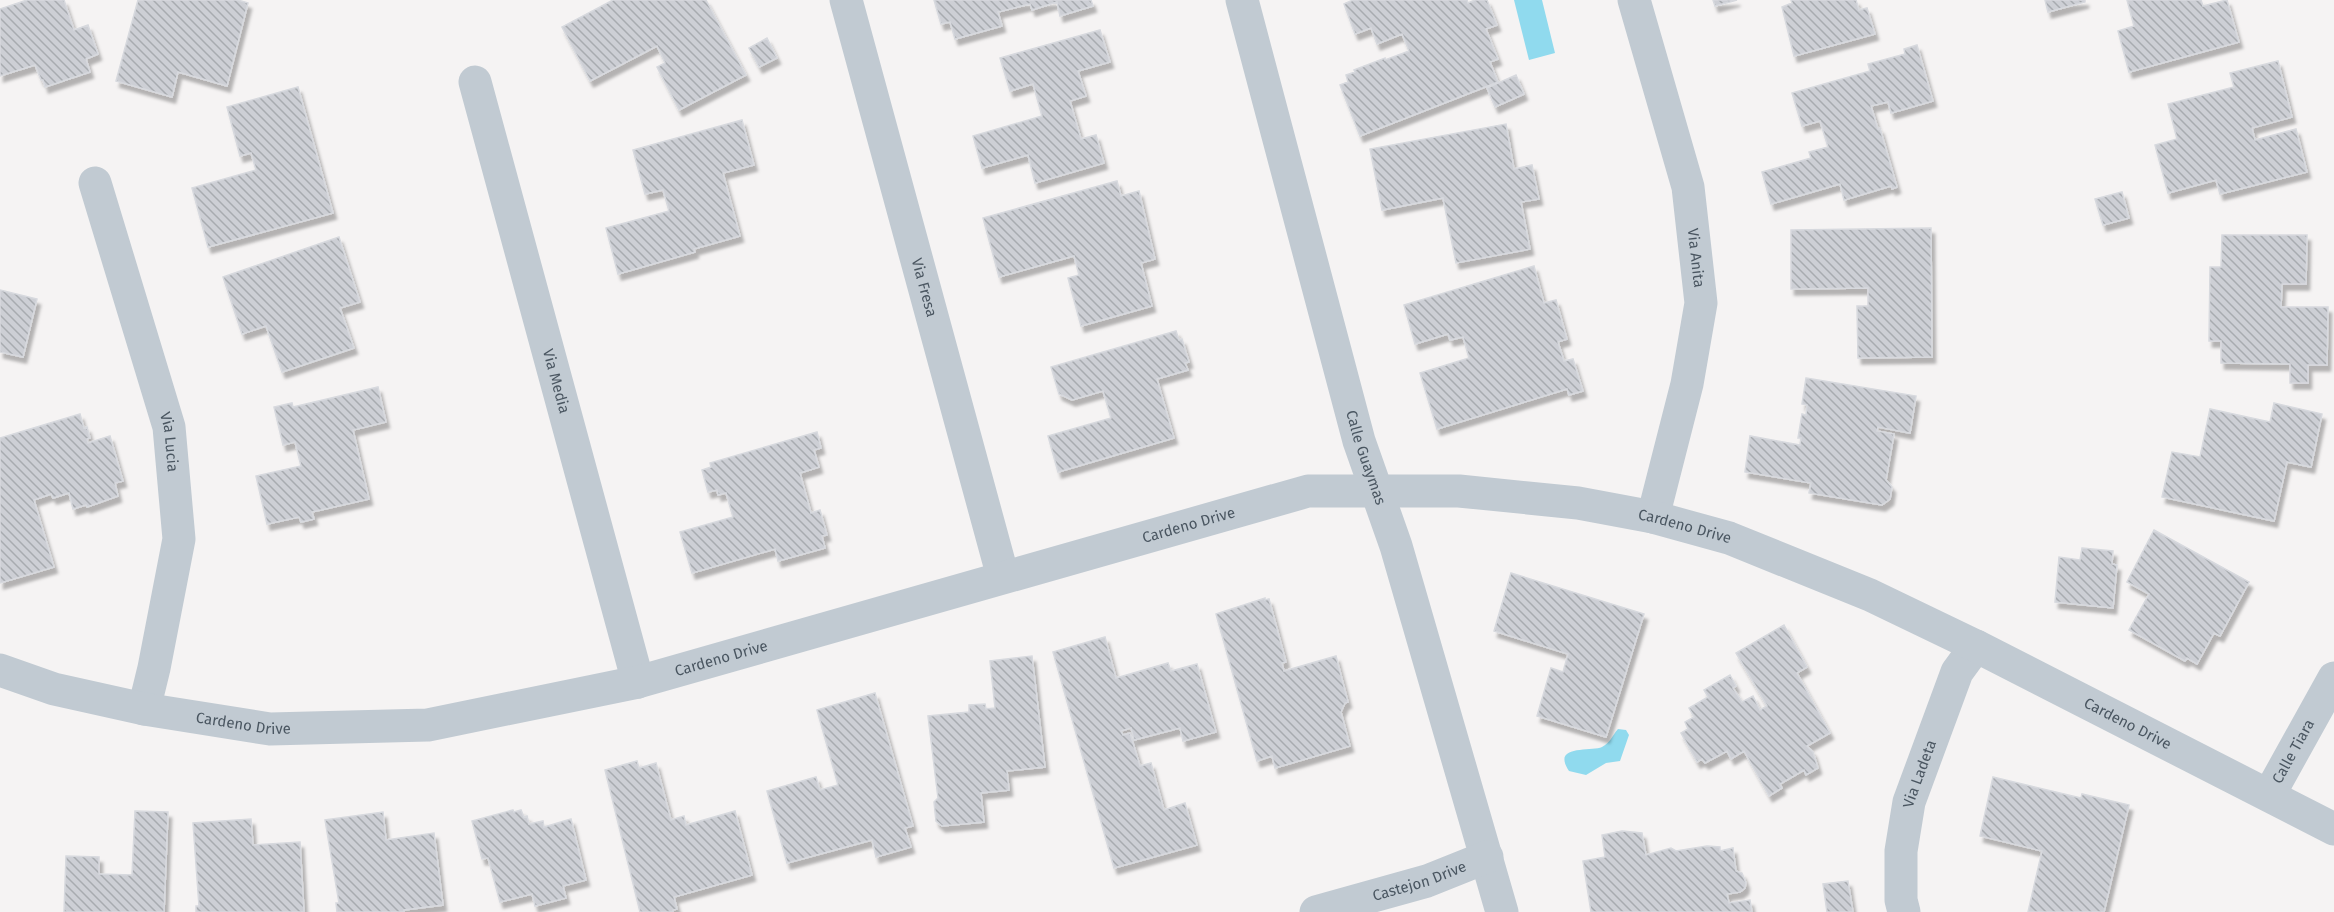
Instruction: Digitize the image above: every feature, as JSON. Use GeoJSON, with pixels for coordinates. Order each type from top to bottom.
{"type":"FeatureCollection","features":[{"type":"Feature","properties":{"kind":"street","name":"Via Fresa"},"geometry":{"type":"LineString","coordinates":[[846,0],[1003,577]]}},
{"type":"Feature","properties":{"kind":"street","name":"Calle Guaymas"},"geometry":{"type":"LineString","coordinates":[[1242,0],[1359,441],[1378,490],[1502,912]]}},
{"type":"Feature","properties":{"kind":"street","name":"Via Anita"},"geometry":{"type":"LineString","coordinates":[[1634,0],[1688,187],[1701,303],[1687,384],[1653,517]]}},
{"type":"Feature","properties":{"kind":"street","name":"Via Media"},"geometry":{"type":"LineString","coordinates":[[475,82],[638,682]]}},
{"type":"Feature","properties":{"kind":"street","name":"Via Lucia"},"geometry":{"type":"LineString","coordinates":[[95,183],[169,427],[179,538],[144,709]]}},
{"type":"Feature","properties":{"kind":"street","name":"Cardeno Drive"},"geometry":{"type":"LineString","coordinates":[[0,670],[54,689],[144,709],[270,729],[428,725],[638,682],[1308,491],[1459,491],[1578,503],[1653,517],[1729,538],[1870,595],[1976,646],[2334,829]]}},
{"type":"Feature","properties":{"kind":"street","name":"Via Ladeta"},"geometry":{"type":"LineString","coordinates":[[1904,912],[1901,900],[1901,851],[1909,802],[1957,672],[1976,646]]}},
{"type":"Feature","properties":{"kind":"street","name":"Calle Tiara"},"geometry":{"type":"LineString","coordinates":[[2269,795],[2334,678]]}},
{"type":"Feature","properties":{"kind":"street","name":"Castejon Drive"},"geometry":{"type":"LineString","coordinates":[[1316,912],[1427,881],[1486,856]]}},
{"type":"Feature","properties":{"kind":"water"},"geometry":{"type":"Polygon","coordinates":[[[1514,0],[1542,0],[1555,53],[1529,60],[1514,0]]]}},
{"type":"Feature","properties":{"kind":"water"},"geometry":{"type":"Polygon","coordinates":[[[1618,729],[1626,730],[1629,735],[1620,761],[1606,763],[1586,775],[1569,771],[1565,757],[1569,753],[1602,747],[1618,729]]]}},
{"type":"Feature","properties":{"kind":"building"},"geometry":{"type":"Polygon","coordinates":[[[27,0],[64,0],[74,30],[88,25],[98,54],[86,59],[90,72],[45,87],[35,65],[0,76],[0,9],[27,0]]]}},
{"type":"Feature","properties":{"kind":"building"},"geometry":{"type":"Polygon","coordinates":[[[138,0],[238,0],[248,3],[227,86],[178,72],[172,97],[116,81],[138,0]]]}},
{"type":"Feature","properties":{"kind":"building"},"geometry":{"type":"Polygon","coordinates":[[[613,0],[706,0],[746,75],[679,110],[657,67],[665,63],[657,46],[590,81],[562,27],[613,0]]]}},
{"type":"Feature","properties":{"kind":"building"},"geometry":{"type":"Polygon","coordinates":[[[934,0],[1091,0],[1093,6],[1060,16],[1057,2],[1032,10],[1030,4],[998,12],[1002,26],[955,39],[950,22],[941,24],[934,0]]]}},
{"type":"Feature","properties":{"kind":"building"},"geometry":{"type":"Polygon","coordinates":[[[1353,0],[1467,0],[1468,3],[1475,0],[1487,0],[1497,25],[1486,29],[1498,59],[1490,62],[1498,82],[1360,136],[1340,85],[1348,82],[1346,75],[1355,72],[1354,70],[1409,51],[1402,34],[1377,44],[1371,28],[1355,34],[1344,4],[1353,0]]]}},
{"type":"Feature","properties":{"kind":"building"},"geometry":{"type":"Polygon","coordinates":[[[1713,0],[1737,0],[1715,6],[1713,0]]]}},
{"type":"Feature","properties":{"kind":"building"},"geometry":{"type":"Polygon","coordinates":[[[1791,0],[1856,0],[1859,10],[1867,8],[1875,34],[1794,56],[1782,7],[1792,3],[1791,0]]]}},
{"type":"Feature","properties":{"kind":"building"},"geometry":{"type":"Polygon","coordinates":[[[2045,0],[2085,0],[2085,2],[2048,12],[2045,0]]]}},
{"type":"Feature","properties":{"kind":"building"},"geometry":{"type":"Polygon","coordinates":[[[2127,0],[2201,0],[2203,6],[2227,0],[2239,42],[2129,72],[2118,31],[2134,26],[2127,0]]]}},
{"type":"Feature","properties":{"kind":"building"},"geometry":{"type":"Polygon","coordinates":[[[1100,30],[1110,62],[1078,71],[1086,96],[1070,101],[1081,139],[1096,135],[1104,163],[1035,183],[1028,155],[982,168],[973,136],[1042,116],[1033,84],[1010,91],[1000,58],[1100,30]]]}},
{"type":"Feature","properties":{"kind":"building"},"geometry":{"type":"Polygon","coordinates":[[[767,38],[777,58],[759,67],[749,48],[767,38]]]}},
{"type":"Feature","properties":{"kind":"building"},"geometry":{"type":"Polygon","coordinates":[[[1917,45],[1933,101],[1891,113],[1888,102],[1871,106],[1878,129],[1880,128],[1897,187],[1892,189],[1891,186],[1844,200],[1840,184],[1771,204],[1762,172],[1811,158],[1809,152],[1828,147],[1820,121],[1802,126],[1792,93],[1870,71],[1868,64],[1905,54],[1904,49],[1917,45]]]}},
{"type":"Feature","properties":{"kind":"building"},"geometry":{"type":"Polygon","coordinates":[[[2278,61],[2292,117],[2252,128],[2255,140],[2296,129],[2307,172],[2220,194],[2216,180],[2168,193],[2155,145],[2177,139],[2168,104],[2234,87],[2230,73],[2278,61]]]}},
{"type":"Feature","properties":{"kind":"building"},"geometry":{"type":"Polygon","coordinates":[[[1516,75],[1524,94],[1495,107],[1487,88],[1516,75]]]}},
{"type":"Feature","properties":{"kind":"building"},"geometry":{"type":"Polygon","coordinates":[[[298,87],[333,213],[208,247],[192,188],[256,170],[251,153],[240,156],[227,107],[298,87]]]}},
{"type":"Feature","properties":{"kind":"building"},"geometry":{"type":"Polygon","coordinates":[[[742,120],[754,165],[723,173],[740,236],[694,249],[695,252],[618,274],[606,228],[669,211],[663,190],[645,194],[633,150],[742,120]]]}},
{"type":"Feature","properties":{"kind":"building"},"geometry":{"type":"Polygon","coordinates":[[[1506,124],[1514,169],[1532,165],[1539,199],[1521,202],[1530,249],[1456,263],[1443,198],[1382,210],[1370,149],[1506,124]]]}},
{"type":"Feature","properties":{"kind":"building"},"geometry":{"type":"Polygon","coordinates":[[[1117,181],[1121,196],[1139,191],[1155,259],[1141,263],[1152,306],[1081,326],[1068,278],[1079,275],[1074,256],[999,277],[983,218],[1117,181]]]}},
{"type":"Feature","properties":{"kind":"building"},"geometry":{"type":"Polygon","coordinates":[[[2122,192],[2129,218],[2103,225],[2095,199],[2122,192]]]}},
{"type":"Feature","properties":{"kind":"building"},"geometry":{"type":"Polygon","coordinates":[[[1931,228],[1932,357],[1858,358],[1857,306],[1868,306],[1868,288],[1791,289],[1791,230],[1931,228]]]}},
{"type":"Feature","properties":{"kind":"building"},"geometry":{"type":"Polygon","coordinates":[[[2222,235],[2307,235],[2306,284],[2282,284],[2281,307],[2328,307],[2327,365],[2308,365],[2308,383],[2290,383],[2290,364],[2221,363],[2221,341],[2209,341],[2210,267],[2221,267],[2222,235]]]}},
{"type":"Feature","properties":{"kind":"building"},"geometry":{"type":"Polygon","coordinates":[[[339,237],[360,302],[340,308],[354,348],[282,372],[266,326],[242,334],[223,277],[339,237]]]}},
{"type":"Feature","properties":{"kind":"building"},"geometry":{"type":"Polygon","coordinates":[[[1534,266],[1544,303],[1556,300],[1567,339],[1558,342],[1564,361],[1573,359],[1583,391],[1569,395],[1567,389],[1437,429],[1420,373],[1469,358],[1463,337],[1450,340],[1448,334],[1415,344],[1404,305],[1534,266]]]}},
{"type":"Feature","properties":{"kind":"building"},"geometry":{"type":"Polygon","coordinates":[[[0,290],[37,299],[23,357],[0,352],[0,290]]]}},
{"type":"Feature","properties":{"kind":"building"},"geometry":{"type":"Polygon","coordinates":[[[1176,331],[1179,340],[1182,339],[1189,362],[1185,363],[1188,370],[1157,379],[1174,438],[1058,472],[1048,436],[1111,418],[1103,391],[1072,400],[1059,394],[1051,367],[1176,331]]]}},
{"type":"Feature","properties":{"kind":"building"},"geometry":{"type":"Polygon","coordinates":[[[1806,378],[1916,396],[1910,433],[1878,427],[1877,431],[1894,434],[1886,480],[1892,487],[1890,499],[1882,505],[1809,493],[1811,483],[1745,472],[1750,436],[1800,445],[1801,438],[1798,438],[1802,414],[1806,415],[1807,405],[1802,404],[1806,378]]]}},
{"type":"Feature","properties":{"kind":"building"},"geometry":{"type":"Polygon","coordinates":[[[378,387],[386,422],[353,430],[369,499],[312,512],[314,519],[301,522],[299,517],[267,524],[256,476],[301,466],[295,442],[283,445],[274,407],[292,403],[293,407],[378,387]]]}},
{"type":"Feature","properties":{"kind":"building"},"geometry":{"type":"Polygon","coordinates":[[[2274,403],[2322,414],[2311,467],[2287,462],[2274,521],[2162,497],[2172,452],[2200,457],[2210,409],[2270,422],[2274,403]]]}},
{"type":"Feature","properties":{"kind":"building"},"geometry":{"type":"Polygon","coordinates":[[[80,414],[84,428],[87,427],[90,438],[87,439],[88,443],[110,436],[123,481],[115,483],[118,496],[87,507],[86,505],[73,509],[69,493],[53,498],[51,494],[34,500],[54,567],[0,583],[0,438],[80,414]]]}},
{"type":"Feature","properties":{"kind":"building"},"geometry":{"type":"Polygon","coordinates":[[[817,432],[821,448],[814,450],[819,467],[800,473],[811,513],[820,510],[827,535],[822,536],[825,548],[778,561],[775,549],[692,573],[680,532],[733,517],[726,493],[718,495],[717,490],[708,492],[702,470],[711,467],[710,463],[817,432]]]}},
{"type":"Feature","properties":{"kind":"building"},"geometry":{"type":"Polygon","coordinates":[[[2154,530],[2249,582],[2220,636],[2214,633],[2197,664],[2187,658],[2185,661],[2129,630],[2149,594],[2127,582],[2154,530]]]}},
{"type":"Feature","properties":{"kind":"building"},"geometry":{"type":"Polygon","coordinates":[[[2082,548],[2113,551],[2112,564],[2117,565],[2113,608],[2055,602],[2059,557],[2080,560],[2082,548]]]}},
{"type":"Feature","properties":{"kind":"building"},"geometry":{"type":"Polygon","coordinates":[[[1511,573],[1644,614],[1606,737],[1537,716],[1551,668],[1563,672],[1568,654],[1494,631],[1511,573]]]}},
{"type":"Feature","properties":{"kind":"building"},"geometry":{"type":"Polygon","coordinates":[[[1265,598],[1265,600],[1269,599],[1286,662],[1282,663],[1284,671],[1336,656],[1348,702],[1345,703],[1341,712],[1350,746],[1275,768],[1272,756],[1257,761],[1216,614],[1265,598]]]}},
{"type":"Feature","properties":{"kind":"building"},"geometry":{"type":"Polygon","coordinates":[[[1784,625],[1807,667],[1797,673],[1830,733],[1807,746],[1813,752],[1818,768],[1806,775],[1804,770],[1780,784],[1782,788],[1769,796],[1744,751],[1731,759],[1727,751],[1705,763],[1702,759],[1697,762],[1681,733],[1688,729],[1685,722],[1694,717],[1689,708],[1708,697],[1704,690],[1730,675],[1736,686],[1733,688],[1742,702],[1753,696],[1760,710],[1767,706],[1736,653],[1784,625]]]}},
{"type":"Feature","properties":{"kind":"building"},"geometry":{"type":"Polygon","coordinates":[[[1105,637],[1116,678],[1168,663],[1171,671],[1197,664],[1216,732],[1183,741],[1180,728],[1134,740],[1131,728],[1121,731],[1123,735],[1130,733],[1140,766],[1151,763],[1164,810],[1185,803],[1197,845],[1114,868],[1053,652],[1105,637]]]}},
{"type":"Feature","properties":{"kind":"building"},"geometry":{"type":"Polygon","coordinates":[[[1032,656],[1045,767],[1007,771],[1009,790],[981,793],[984,822],[942,826],[936,821],[934,802],[938,798],[928,716],[969,712],[969,705],[985,704],[986,709],[995,708],[990,661],[1032,656]]]}},
{"type":"Feature","properties":{"kind":"building"},"geometry":{"type":"Polygon","coordinates":[[[875,693],[913,826],[905,828],[911,847],[876,857],[872,840],[787,863],[767,791],[816,777],[820,790],[838,785],[817,710],[875,693]]]}},
{"type":"Feature","properties":{"kind":"building"},"geometry":{"type":"Polygon","coordinates":[[[637,761],[639,768],[656,763],[671,820],[684,816],[686,825],[735,811],[752,875],[674,897],[677,909],[673,912],[640,912],[605,770],[637,761]]]}},
{"type":"Feature","properties":{"kind":"building"},"geometry":{"type":"Polygon","coordinates":[[[1993,777],[2081,798],[2082,794],[2129,805],[2104,912],[2028,912],[2042,851],[1980,836],[1993,777]]]}},
{"type":"Feature","properties":{"kind":"building"},"geometry":{"type":"Polygon","coordinates":[[[513,810],[514,812],[521,810],[524,817],[527,816],[529,824],[543,821],[544,827],[571,819],[586,880],[563,886],[566,898],[535,906],[532,894],[500,902],[488,858],[482,859],[472,821],[513,810]]]}},
{"type":"Feature","properties":{"kind":"building"},"geometry":{"type":"Polygon","coordinates":[[[135,811],[168,812],[164,912],[64,912],[66,856],[99,857],[99,874],[132,875],[135,811]]]}},
{"type":"Feature","properties":{"kind":"building"},"geometry":{"type":"Polygon","coordinates":[[[383,812],[386,840],[434,833],[443,905],[404,910],[404,912],[337,912],[336,903],[339,903],[325,820],[383,812]]]}},
{"type":"Feature","properties":{"kind":"building"},"geometry":{"type":"Polygon","coordinates":[[[251,819],[253,845],[300,842],[304,912],[196,912],[196,906],[199,906],[193,823],[251,819]]]}},
{"type":"Feature","properties":{"kind":"building"},"geometry":{"type":"Polygon","coordinates":[[[1622,831],[1642,833],[1646,855],[1671,848],[1676,851],[1707,846],[1720,847],[1720,851],[1733,848],[1736,871],[1742,873],[1746,883],[1745,888],[1740,892],[1727,894],[1729,903],[1750,900],[1752,912],[1591,912],[1583,861],[1605,857],[1602,835],[1622,831]]]}},
{"type":"Feature","properties":{"kind":"building"},"geometry":{"type":"Polygon","coordinates":[[[1848,881],[1853,912],[1827,912],[1823,884],[1848,881]]]}}]}
